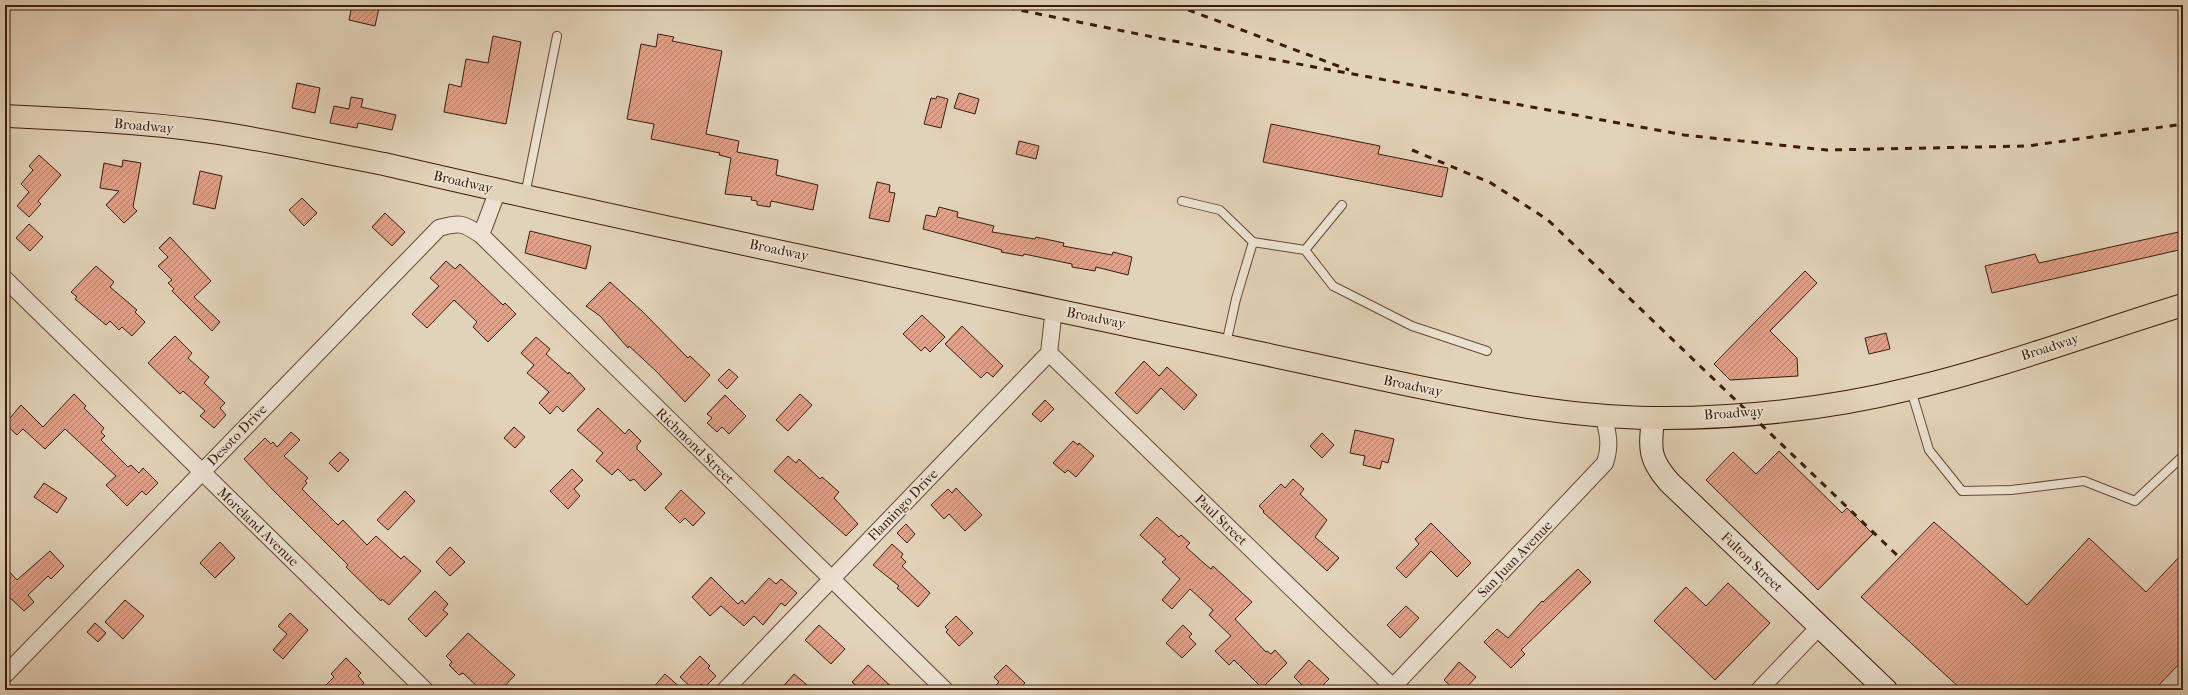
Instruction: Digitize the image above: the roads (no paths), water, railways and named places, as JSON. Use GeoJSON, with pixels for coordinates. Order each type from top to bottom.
{"type":"FeatureCollection","features":[{"type":"Feature","properties":{"kind":"main road","name":"Broadway"},"geometry":{"type":"LineString","coordinates":[[5,116],[54,118],[205,131],[384,164],[524,196],[1499,403],[1603,415],[1653,418],[1730,415],[1807,408],[1911,389],[1996,365],[2183,304]]}},
{"type":"Feature","properties":{"kind":"street"},"geometry":{"type":"LineString","coordinates":[[481,235],[498,190]]}},
{"type":"Feature","properties":{"kind":"street","name":"Desoto Drive"},"geometry":{"type":"LineString","coordinates":[[5,675],[439,228],[457,223],[467,226],[481,235]]}},
{"type":"Feature","properties":{"kind":"street","name":"Richmond Street"},"geometry":{"type":"LineString","coordinates":[[481,235],[582,336],[832,578],[945,690]]}},
{"type":"Feature","properties":{"kind":"street","name":"Moreland Avenue"},"geometry":{"type":"LineString","coordinates":[[5,279],[425,690]]}},
{"type":"Feature","properties":{"kind":"street"},"geometry":{"type":"LineString","coordinates":[[1050,353],[1054,308]]}},
{"type":"Feature","properties":{"kind":"street","name":"Flamingo Drive"},"geometry":{"type":"LineString","coordinates":[[725,690],[1050,353]]}},
{"type":"Feature","properties":{"kind":"street","name":"Paul Street"},"geometry":{"type":"LineString","coordinates":[[1050,353],[1391,688]]}},
{"type":"Feature","properties":{"kind":"street","name":"San Juan Avenue"},"geometry":{"type":"LineString","coordinates":[[1391,688],[1605,463],[1609,454],[1609,434],[1603,415]]}},
{"type":"Feature","properties":{"kind":"street","name":"Fulton Street"},"geometry":{"type":"LineString","coordinates":[[1653,418],[1651,451],[1656,467],[1669,482],[1886,690]]}},
{"type":"Feature","properties":{"kind":"street"},"geometry":{"type":"LineString","coordinates":[[1759,690],[1820,626]]}},
{"type":"Feature","properties":{"kind":"lane"},"geometry":{"type":"LineString","coordinates":[[524,196],[557,36]]}},
{"type":"Feature","properties":{"kind":"lane"},"geometry":{"type":"LineString","coordinates":[[1182,201],[1220,210],[1253,242],[1305,250],[1333,286],[1412,326],[1487,351]]}},
{"type":"Feature","properties":{"kind":"lane"},"geometry":{"type":"LineString","coordinates":[[1305,250],[1342,205]]}},
{"type":"Feature","properties":{"kind":"lane"},"geometry":{"type":"LineString","coordinates":[[1226,345],[1236,299],[1253,242]]}},
{"type":"Feature","properties":{"kind":"lane"},"geometry":{"type":"LineString","coordinates":[[1911,389],[1929,450],[1962,491],[2011,490],[2084,481],[2135,501],[2183,456]]}},
{"type":"Feature","properties":{"kind":"railway"},"geometry":{"type":"LineString","coordinates":[[994,5],[1168,40],[1684,135],[1827,150],[2028,146],[2183,124]]}},
{"type":"Feature","properties":{"kind":"railway"},"geometry":{"type":"LineString","coordinates":[[1175,5],[1349,70]]}},
{"type":"Feature","properties":{"kind":"railway"},"geometry":{"type":"LineString","coordinates":[[1412,150],[1491,183],[1548,220],[1899,557]]}}]}
